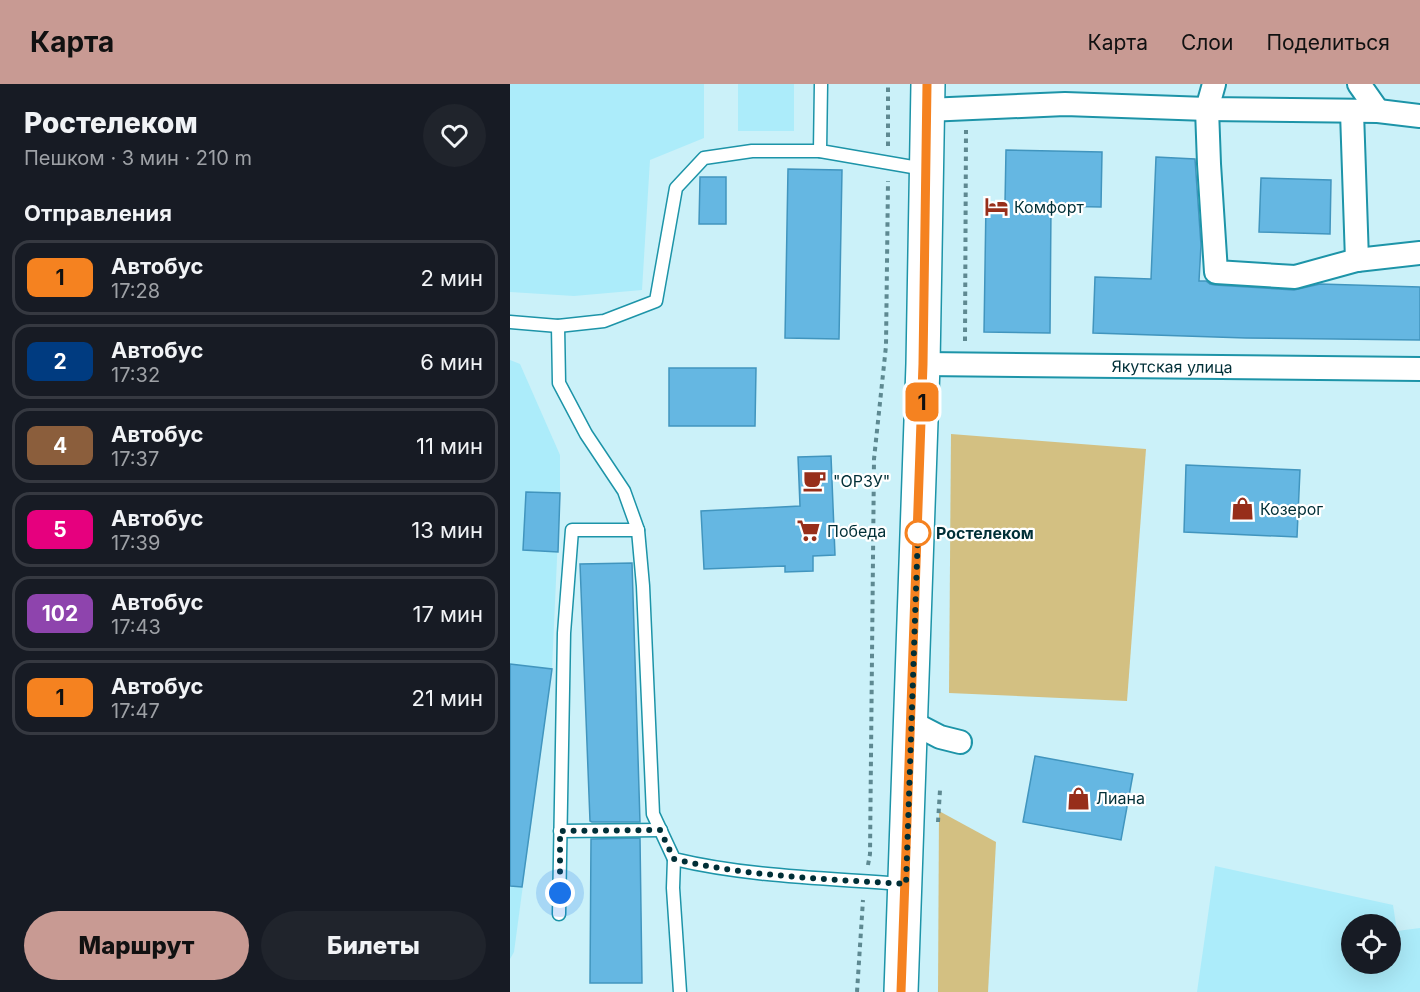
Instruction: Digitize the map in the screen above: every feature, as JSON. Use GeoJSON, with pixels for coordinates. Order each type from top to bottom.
{"type":"FeatureCollection","features":[{"type":"Feature","properties":{"kind":"main road"},"geometry":{"type":"LineString","coordinates":[[902,992],[923,364],[927,97]]}},
{"type":"Feature","properties":{"kind":"street"},"geometry":{"type":"LineString","coordinates":[[1214,84],[1207,109],[1216,272],[1295,277],[1357,260],[1420,253]]}},
{"type":"Feature","properties":{"kind":"street"},"geometry":{"type":"LineString","coordinates":[[1359,84],[1378,111]]}},
{"type":"Feature","properties":{"kind":"street"},"geometry":{"type":"LineString","coordinates":[[927,97],[1065,94],[1207,109],[1378,111],[1420,116]]}},
{"type":"Feature","properties":{"kind":"street"},"geometry":{"type":"LineString","coordinates":[[1352,112],[1357,260]]}},
{"type":"Feature","properties":{"kind":"street","name":"Якутская улица"},"geometry":{"type":"LineString","coordinates":[[923,364],[1420,369]]}},
{"type":"Feature","properties":{"kind":"street"},"geometry":{"type":"LineString","coordinates":[[911,722],[940,736],[960,742]]}},
{"type":"Feature","properties":{"kind":"lane"},"geometry":{"type":"LineString","coordinates":[[820,151],[821,84]]}},
{"type":"Feature","properties":{"kind":"lane"},"geometry":{"type":"LineString","coordinates":[[510,322],[558,326],[604,321],[656,301],[676,188],[704,158],[752,151],[820,151],[927,169]]}},
{"type":"Feature","properties":{"kind":"lane"},"geometry":{"type":"LineString","coordinates":[[558,326],[559,383],[586,434],[624,490],[638,530],[643,586],[653,814],[674,859],[680,992]]}},
{"type":"Feature","properties":{"kind":"lane"},"geometry":{"type":"LineString","coordinates":[[560,914],[564,633],[572,530],[638,530]]}},
{"type":"Feature","properties":{"kind":"lane"},"geometry":{"type":"LineString","coordinates":[[560,831],[660,830]]}},
{"type":"Feature","properties":{"kind":"lane"},"geometry":{"type":"LineString","coordinates":[[674,859],[705,866],[799,878],[906,884]]}},
{"type":"Feature","properties":{"kind":"path"},"geometry":{"type":"LineString","coordinates":[[857,992],[865,881],[870,854],[874,459],[886,346],[888,84]]}},
{"type":"Feature","properties":{"kind":"shaded area"},"geometry":{"type":"Polygon","coordinates":[[[510,84],[704,84],[704,138],[650,160],[642,290],[574,296],[510,292],[510,84]]]}},
{"type":"Feature","properties":{"kind":"shaded area"},"geometry":{"type":"Polygon","coordinates":[[[738,84],[794,84],[794,131],[738,131],[738,84]]]}},
{"type":"Feature","properties":{"kind":"shaded area"},"geometry":{"type":"Polygon","coordinates":[[[510,360],[520,364],[560,455],[560,493],[552,669],[514,952],[510,959],[510,360]]]}},
{"type":"Feature","properties":{"kind":"shaded area"},"geometry":{"type":"Polygon","coordinates":[[[951,434],[1146,449],[1127,701],[949,693],[951,434]]]}},
{"type":"Feature","properties":{"kind":"shaded area"},"geometry":{"type":"Polygon","coordinates":[[[939,811],[996,842],[988,992],[938,992],[939,811]]]}},
{"type":"Feature","properties":{"kind":"shaded area"},"geometry":{"type":"Polygon","coordinates":[[[1215,866],[1393,905],[1394,914],[1341,914],[1341,974],[1401,974],[1401,930],[1420,928],[1420,992],[1197,992],[1215,866]]]}},
{"type":"Feature","properties":{"kind":"building"},"geometry":{"type":"Polygon","coordinates":[[[1006,150],[1102,152],[1101,207],[1051,206],[1050,333],[984,332],[986,203],[1005,203],[1006,150]]]}},
{"type":"Feature","properties":{"kind":"building"},"geometry":{"type":"Polygon","coordinates":[[[1156,157],[1195,159],[1201,245],[1199,281],[1215,285],[1294,290],[1320,284],[1420,287],[1420,340],[1093,333],[1095,277],[1151,279],[1156,157]]]}},
{"type":"Feature","properties":{"kind":"building"},"geometry":{"type":"Polygon","coordinates":[[[788,169],[842,170],[839,339],[785,338],[788,169]]]}},
{"type":"Feature","properties":{"kind":"building"},"geometry":{"type":"Polygon","coordinates":[[[700,177],[726,177],[726,224],[699,224],[700,177]]]}},
{"type":"Feature","properties":{"kind":"building"},"geometry":{"type":"Polygon","coordinates":[[[1261,178],[1331,180],[1330,234],[1259,232],[1261,178]]]}},
{"type":"Feature","properties":{"kind":"building"},"geometry":{"type":"Polygon","coordinates":[[[669,368],[756,368],[755,426],[669,426],[669,368]]]}},
{"type":"Feature","properties":{"kind":"building"},"geometry":{"type":"Polygon","coordinates":[[[831,456],[835,555],[813,556],[813,571],[785,572],[785,566],[704,569],[701,511],[800,506],[798,457],[831,456]]]}},
{"type":"Feature","properties":{"kind":"building","name":"Козерог"},"geometry":{"type":"Polygon","coordinates":[[[1186,465],[1300,470],[1297,537],[1184,532],[1186,465]]]}},
{"type":"Feature","properties":{"kind":"building"},"geometry":{"type":"Polygon","coordinates":[[[526,492],[560,493],[558,552],[523,550],[526,492]]]}},
{"type":"Feature","properties":{"kind":"building"},"geometry":{"type":"Polygon","coordinates":[[[632,563],[640,822],[592,822],[590,821],[580,564],[632,563]]]}},
{"type":"Feature","properties":{"kind":"building"},"geometry":{"type":"Polygon","coordinates":[[[510,664],[552,669],[522,887],[510,886],[510,664]]]}},
{"type":"Feature","properties":{"kind":"building","name":"Лиана"},"geometry":{"type":"Polygon","coordinates":[[[1035,756],[1133,774],[1121,840],[1023,822],[1035,756]]]}},
{"type":"Feature","properties":{"kind":"building"},"geometry":{"type":"Polygon","coordinates":[[[640,838],[642,983],[590,983],[591,839],[640,838]]]}},
{"type":"Feature","properties":{"kind":"bus line","name":"1"},"geometry":{"type":"LineString","coordinates":[[901,992],[923,364],[927,84]]}},
{"type":"Feature","properties":{"kind":"place","name":"Комфорт"},"geometry":{"type":"Point","coordinates":[996,207]}},
{"type":"Feature","properties":{"kind":"place","name":"\"ОРЗУ\""},"geometry":{"type":"Point","coordinates":[815,481]}},
{"type":"Feature","properties":{"kind":"place","name":"Козерог"},"geometry":{"type":"Point","coordinates":[1242,509]}},
{"type":"Feature","properties":{"kind":"place","name":"Победа"},"geometry":{"type":"Point","coordinates":[809,531]}},
{"type":"Feature","properties":{"kind":"place","name":"Ростелеком"},"geometry":{"type":"Point","coordinates":[918,533]}},
{"type":"Feature","properties":{"kind":"place","name":"Лиана"},"geometry":{"type":"Point","coordinates":[1078,798]}},
{"type":"Feature","properties":{"kind":"route"},"geometry":{"type":"LineString","coordinates":[[560,893],[560,831],[660,830],[674,859],[705,866],[799,878],[906,884],[918,531],[918,533]]}}]}
